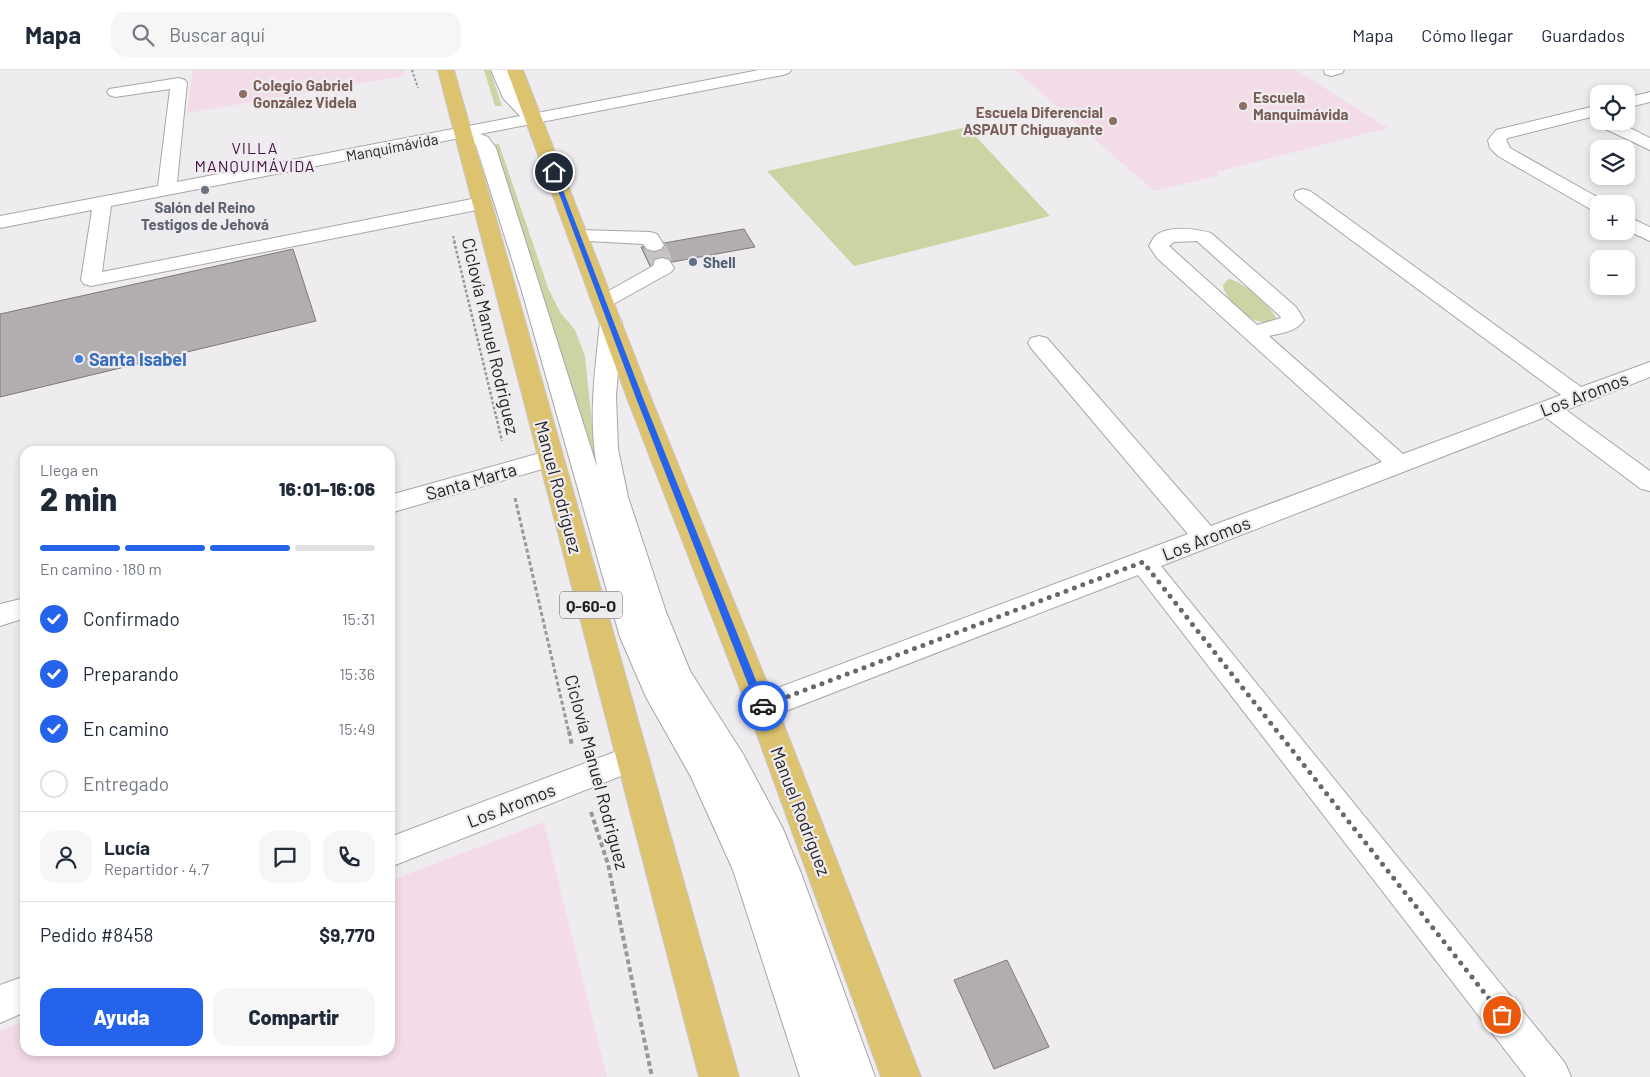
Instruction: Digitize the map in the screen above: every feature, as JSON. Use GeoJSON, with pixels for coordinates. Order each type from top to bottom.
{"type":"FeatureCollection","features":[{"type":"Feature","properties":{"kind":"main road","name":"Manuel Rodríguez"},"geometry":{"type":"LineString","coordinates":[[446,70],[452,135],[482,203],[718,1077]]}},
{"type":"Feature","properties":{"kind":"main road","name":"Manuel Rodríguez"},"geometry":{"type":"LineString","coordinates":[[515,70],[607,312],[762,707],[901,1077]]}},
{"type":"Feature","properties":{"kind":"street"},"geometry":{"type":"LineString","coordinates":[[498,70],[510,99],[522,111],[534,118]]}},
{"type":"Feature","properties":{"kind":"street","name":"Manquimávida"},"geometry":{"type":"LineString","coordinates":[[0,222],[452,135],[534,118],[707,77],[783,70]]}},
{"type":"Feature","properties":{"kind":"street"},"geometry":{"type":"LineString","coordinates":[[115,91],[179,83],[167,190]]}},
{"type":"Feature","properties":{"kind":"street"},"geometry":{"type":"LineString","coordinates":[[1635,101],[1650,97]]}},
{"type":"Feature","properties":{"kind":"street"},"geometry":{"type":"LineString","coordinates":[[1590,115],[1502,134],[1497,140],[1504,152],[1590,201]]}},
{"type":"Feature","properties":{"kind":"street"},"geometry":{"type":"LineString","coordinates":[[1621,130],[1650,145]]}},
{"type":"Feature","properties":{"kind":"street"},"geometry":{"type":"LineString","coordinates":[[452,135],[477,139],[487,148],[531,288],[618,586],[643,658],[662,697],[717,795],[737,839],[750,870],[820,1077]]}},
{"type":"Feature","properties":{"kind":"street"},"geometry":{"type":"LineString","coordinates":[[1303,195],[1578,396]]}},
{"type":"Feature","properties":{"kind":"street"},"geometry":{"type":"LineString","coordinates":[[102,202],[91,280],[482,203]]}},
{"type":"Feature","properties":{"kind":"street"},"geometry":{"type":"LineString","coordinates":[[1635,227],[1650,235]]}},
{"type":"Feature","properties":{"kind":"street"},"geometry":{"type":"LineString","coordinates":[[1252,333],[1284,326],[1293,320],[1288,312],[1204,237],[1184,235],[1171,236],[1162,240],[1159,246],[1164,254],[1252,333],[1398,464]]}},
{"type":"Feature","properties":{"kind":"street"},"geometry":{"type":"LineString","coordinates":[[578,236],[650,238],[654,245]]}},
{"type":"Feature","properties":{"kind":"street"},"geometry":{"type":"LineString","coordinates":[[662,264],[664,268],[607,312],[604,396],[606,449],[615,497],[664,647],[677,675],[732,763],[766,829],[784,873],[854,1077]]}},
{"type":"Feature","properties":{"kind":"street"},"geometry":{"type":"LineString","coordinates":[[1039,343],[1206,538]]}},
{"type":"Feature","properties":{"kind":"street","name":"Los Aromos"},"geometry":{"type":"LineString","coordinates":[[762,707],[1650,369]]}},
{"type":"Feature","properties":{"kind":"street"},"geometry":{"type":"LineString","coordinates":[[1548,408],[1650,483]]}},
{"type":"Feature","properties":{"kind":"street","name":"Santa Marta"},"geometry":{"type":"LineString","coordinates":[[395,503],[551,458]]}},
{"type":"Feature","properties":{"kind":"street"},"geometry":{"type":"LineString","coordinates":[[1143,562],[1551,1077]]}},
{"type":"Feature","properties":{"kind":"street"},"geometry":{"type":"LineString","coordinates":[[0,615],[20,609]]}},
{"type":"Feature","properties":{"kind":"street","name":"Los Aromos"},"geometry":{"type":"LineString","coordinates":[[395,850],[633,758]]}},
{"type":"Feature","properties":{"kind":"street"},"geometry":{"type":"LineString","coordinates":[[0,1004],[20,996]]}},
{"type":"Feature","properties":{"kind":"path"},"geometry":{"type":"LineString","coordinates":[[412,70],[426,115],[452,135]]}},
{"type":"Feature","properties":{"kind":"path","name":"Ciclovía Manuel Rodriguez"},"geometry":{"type":"LineString","coordinates":[[447,210],[580,778],[608,864],[652,1077]]}},
{"type":"Feature","properties":{"kind":"shaded area","name":"Colegio Gabriel González Videla"},"geometry":{"type":"Polygon","coordinates":[[[193,70],[404,70],[405,76],[187,113],[193,70]]]}},
{"type":"Feature","properties":{"kind":"shaded area","name":"Escuela Manquimávida"},"geometry":{"type":"Polygon","coordinates":[[[1015,70],[1296,70],[1388,128],[1217,172],[1220,175],[1154,191],[1015,70]]]}},
{"type":"Feature","properties":{"kind":"shaded area"},"geometry":{"type":"Polygon","coordinates":[[[544,822],[607,1077],[0,1077],[0,1031],[20,1023],[20,1056],[395,1056],[395,879],[544,822]]]}},
{"type":"Feature","properties":{"kind":"green space"},"geometry":{"type":"Polygon","coordinates":[[[484,70],[490,70],[502,106],[495,106],[484,70]]]}},
{"type":"Feature","properties":{"kind":"green space"},"geometry":{"type":"Polygon","coordinates":[[[967,127],[1050,216],[854,266],[767,171],[967,127]]]}},
{"type":"Feature","properties":{"kind":"green space"},"geometry":{"type":"Polygon","coordinates":[[[495,144],[499,144],[548,288],[560,312],[575,330],[585,356],[595,453],[592,454],[495,144]]]}},
{"type":"Feature","properties":{"kind":"green space"},"geometry":{"type":"Polygon","coordinates":[[[1228,279],[1234,280],[1248,288],[1268,307],[1276,318],[1269,322],[1260,322],[1244,314],[1225,292],[1223,285],[1228,279]]]}},
{"type":"Feature","properties":{"kind":"building"},"geometry":{"type":"Polygon","coordinates":[[[744,229],[755,247],[650,266],[641,247],[744,229]]]}},
{"type":"Feature","properties":{"kind":"building","name":"Santa Isabel"},"geometry":{"type":"Polygon","coordinates":[[[293,249],[316,321],[0,397],[0,314],[293,249]]]}},
{"type":"Feature","properties":{"kind":"building"},"geometry":{"type":"Polygon","coordinates":[[[1007,960],[1049,1047],[994,1069],[954,980],[1007,960]]]}},
{"type":"Feature","properties":{"kind":"tunnel"},"geometry":{"type":"LineString","coordinates":[[654,245],[662,264]]}},
{"type":"Feature","properties":{"kind":"way so far"},"geometry":{"type":"LineString","coordinates":[[763,706],[1143,562],[1502,1015]]}},
{"type":"Feature","properties":{"kind":"place","name":"Colegio Gabriel González Videla"},"geometry":{"type":"Point","coordinates":[243,94]}},
{"type":"Feature","properties":{"kind":"place","name":"Escuela Manquimávida"},"geometry":{"type":"Point","coordinates":[1243,106]}},
{"type":"Feature","properties":{"kind":"place","name":"Escuela Diferencial ASPAUT Chiguayante"},"geometry":{"type":"Point","coordinates":[1113,121]}},
{"type":"Feature","properties":{"kind":"place","name":"Salón del Reino Testigos de Jehová"},"geometry":{"type":"Point","coordinates":[205,190]}},
{"type":"Feature","properties":{"kind":"place","name":"Shell"},"geometry":{"type":"Point","coordinates":[693,262]}},
{"type":"Feature","properties":{"kind":"place","name":"Santa Isabel"},"geometry":{"type":"Point","coordinates":[79,359]}},
{"type":"Feature","properties":{"kind":"district","name":"VILLA MANQUIMÁVIDA"},"geometry":{"type":"Point","coordinates":[255,156]}},
{"type":"Feature","properties":{"kind":"route"},"geometry":{"type":"LineString","coordinates":[[554,172],[639,398],[763,706]]}}]}
